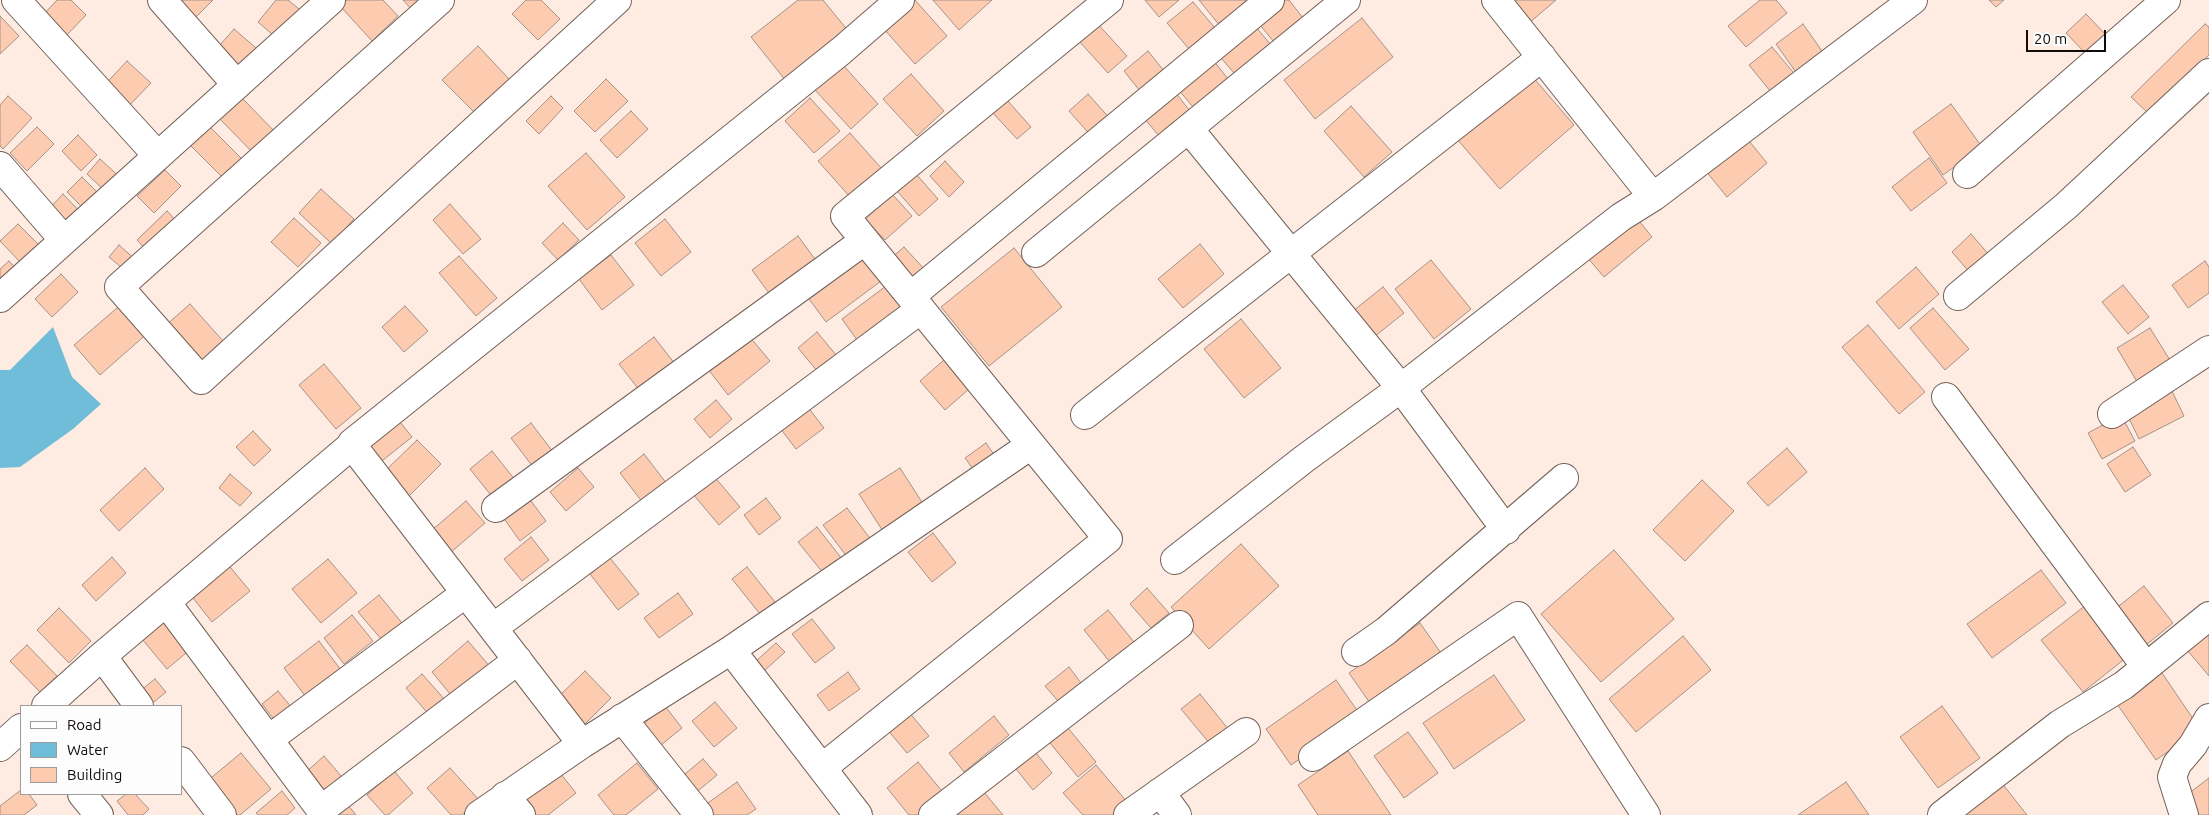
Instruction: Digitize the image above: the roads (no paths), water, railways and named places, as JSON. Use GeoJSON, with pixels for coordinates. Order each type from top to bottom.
{"type":"FeatureCollection","features":[{"type":"Feature","properties":{"kind":"street"},"geometry":{"type":"LineString","coordinates":[[16,0],[158,156]]}},
{"type":"Feature","properties":{"kind":"street"},"geometry":{"type":"LineString","coordinates":[[162,0],[237,84]]}},
{"type":"Feature","properties":{"kind":"street"},"geometry":{"type":"LineString","coordinates":[[0,298],[330,0]]}},
{"type":"Feature","properties":{"kind":"street"},"geometry":{"type":"LineString","coordinates":[[440,0],[119,287],[201,380],[617,0]]}},
{"type":"Feature","properties":{"kind":"street"},"geometry":{"type":"LineString","coordinates":[[47,705],[102,656],[352,445],[352,443],[841,51],[900,0]]}},
{"type":"Feature","properties":{"kind":"street"},"geometry":{"type":"LineString","coordinates":[[822,768],[1108,539],[845,216],[1109,0]]}},
{"type":"Feature","properties":{"kind":"street"},"geometry":{"type":"LineString","coordinates":[[492,628],[916,303],[1270,0]]}},
{"type":"Feature","properties":{"kind":"street"},"geometry":{"type":"LineString","coordinates":[[1036,253],[1346,0]]}},
{"type":"Feature","properties":{"kind":"street"},"geometry":{"type":"LineString","coordinates":[[1496,0],[1653,197]]}},
{"type":"Feature","properties":{"kind":"street"},"geometry":{"type":"LineString","coordinates":[[1175,560],[1621,217],[1653,197],[1914,0]]}},
{"type":"Feature","properties":{"kind":"street"},"geometry":{"type":"LineString","coordinates":[[1967,174],[2166,0]]}},
{"type":"Feature","properties":{"kind":"street"},"geometry":{"type":"LineString","coordinates":[[1085,415],[1542,57]]}},
{"type":"Feature","properties":{"kind":"street"},"geometry":{"type":"LineString","coordinates":[[1958,296],[2066,206],[2209,73]]}},
{"type":"Feature","properties":{"kind":"street"},"geometry":{"type":"LineString","coordinates":[[1189,130],[1401,388],[1506,530]]}},
{"type":"Feature","properties":{"kind":"street"},"geometry":{"type":"LineString","coordinates":[[0,166],[64,240]]}},
{"type":"Feature","properties":{"kind":"street"},"geometry":{"type":"LineString","coordinates":[[496,508],[864,241]]}},
{"type":"Feature","properties":{"kind":"street"},"geometry":{"type":"LineString","coordinates":[[2112,414],[2209,350]]}},
{"type":"Feature","properties":{"kind":"street"},"geometry":{"type":"LineString","coordinates":[[1946,396],[2146,668]]}},
{"type":"Feature","properties":{"kind":"street"},"geometry":{"type":"LineString","coordinates":[[352,445],[582,744]]}},
{"type":"Feature","properties":{"kind":"street"},"geometry":{"type":"LineString","coordinates":[[479,815],[513,805],[582,744],[731,650],[1031,445]]}},
{"type":"Feature","properties":{"kind":"street"},"geometry":{"type":"LineString","coordinates":[[1356,652],[1386,631],[1506,530],[1564,478]]}},
{"type":"Feature","properties":{"kind":"street"},"geometry":{"type":"LineString","coordinates":[[269,739],[466,593]]}},
{"type":"Feature","properties":{"kind":"street"},"geometry":{"type":"LineString","coordinates":[[166,602],[321,810],[518,660]]}},
{"type":"Feature","properties":{"kind":"street"},"geometry":{"type":"LineString","coordinates":[[1313,758],[1518,616],[1646,815]]}},
{"type":"Feature","properties":{"kind":"street"},"geometry":{"type":"LineString","coordinates":[[1942,815],[2060,724],[2124,685],[2209,616]]}},
{"type":"Feature","properties":{"kind":"street"},"geometry":{"type":"LineString","coordinates":[[933,815],[1179,625]]}},
{"type":"Feature","properties":{"kind":"street"},"geometry":{"type":"LineString","coordinates":[[731,650],[858,815]]}},
{"type":"Feature","properties":{"kind":"street"},"geometry":{"type":"LineString","coordinates":[[102,656],[139,705]]}},
{"type":"Feature","properties":{"kind":"street"},"geometry":{"type":"LineString","coordinates":[[622,718],[699,815]]}},
{"type":"Feature","properties":{"kind":"street"},"geometry":{"type":"LineString","coordinates":[[2184,815],[2172,777],[2177,764],[2193,745],[2209,718]]}},
{"type":"Feature","properties":{"kind":"street"},"geometry":{"type":"LineString","coordinates":[[0,747],[20,729]]}},
{"type":"Feature","properties":{"kind":"street"},"geometry":{"type":"LineString","coordinates":[[1128,815],[1246,732]]}},
{"type":"Feature","properties":{"kind":"street"},"geometry":{"type":"LineString","coordinates":[[182,762],[222,815]]}},
{"type":"Feature","properties":{"kind":"street"},"geometry":{"type":"LineString","coordinates":[[1160,792],[1177,815]]}},
{"type":"Feature","properties":{"kind":"street"},"geometry":{"type":"LineString","coordinates":[[83,795],[98,815]]}},
{"type":"Feature","properties":{"kind":"water"},"geometry":{"type":"Polygon","coordinates":[[[53,327],[72,377],[101,404],[73,429],[20,467],[0,468],[0,370],[10,370],[53,327]]]}}]}
